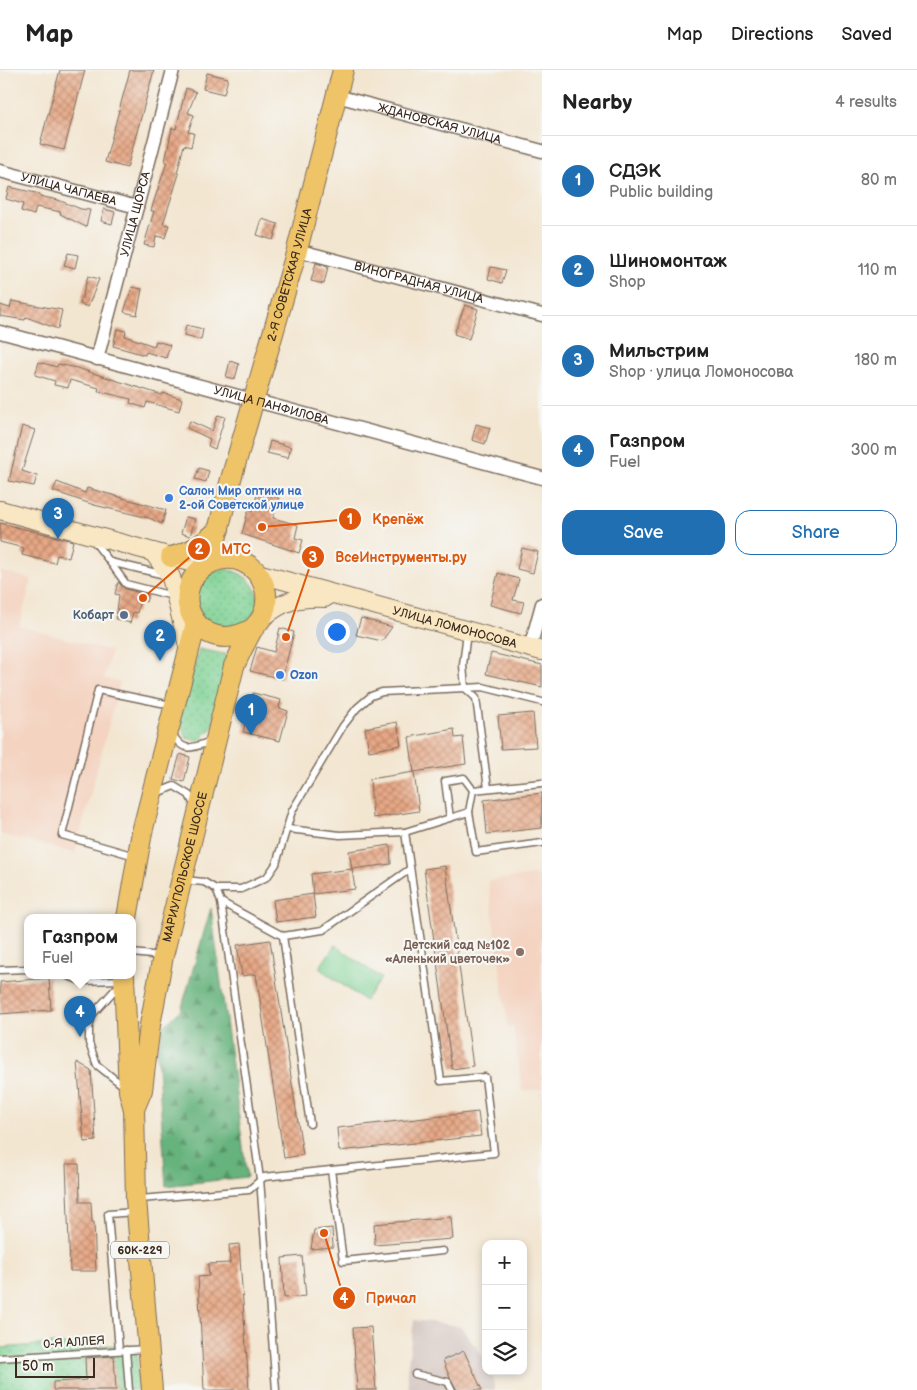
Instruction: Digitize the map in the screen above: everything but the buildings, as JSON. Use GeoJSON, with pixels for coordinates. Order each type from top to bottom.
{"type":"FeatureCollection","features":[{"type":"Feature","properties":{"kind":"main road","name":"2-Я СОВЕТСКАЯ УЛИЦА"},"geometry":{"type":"LineString","coordinates":[[207,565],[219,529],[231,479],[297,250],[343,70]]}},
{"type":"Feature","properties":{"kind":"main road","name":"2-Я СОВЕТСКАЯ УЛИЦА"},"geometry":{"type":"LineString","coordinates":[[231,479],[226,528],[240,561]]}},
{"type":"Feature","properties":{"kind":"main road"},"geometry":{"type":"LineString","coordinates":[[165,562],[200,546],[219,529]]}},
{"type":"Feature","properties":{"kind":"main road"},"geometry":{"type":"LineString","coordinates":[[224,559],[240,561],[257,573],[265,587],[267,597],[257,624],[241,636],[222,638],[204,631],[196,623],[188,605],[189,590],[196,574],[207,565],[224,559]]}},
{"type":"Feature","properties":{"kind":"main road"},"geometry":{"type":"LineString","coordinates":[[128,914],[137,856],[196,623]]}},
{"type":"Feature","properties":{"kind":"main road","name":"МАРИУПОЛЬСКОЕ ШОССЕ"},"geometry":{"type":"LineString","coordinates":[[132,1100],[142,1090],[150,1025],[163,956],[234,666],[257,624]]}},
{"type":"Feature","properties":{"kind":"main road","name":"МАРИУПОЛЬСКОЕ ШОССЕ"},"geometry":{"type":"LineString","coordinates":[[124,979],[137,1206],[152,1390]]}},
{"type":"Feature","properties":{"kind":"street","name":"УЛИЦА ЩОРСА"},"geometry":{"type":"LineString","coordinates":[[97,359],[173,70]]}},
{"type":"Feature","properties":{"kind":"street","name":"ЖДАНОВСКАЯ УЛИЦА"},"geometry":{"type":"LineString","coordinates":[[337,96],[542,151]]}},
{"type":"Feature","properties":{"kind":"street","name":"УЛИЦА ЧАПАЕВА"},"geometry":{"type":"LineString","coordinates":[[0,171],[137,207]]}},
{"type":"Feature","properties":{"kind":"street","name":"ВИНОГРАДНАЯ УЛИЦА"},"geometry":{"type":"LineString","coordinates":[[297,250],[542,315]]}},
{"type":"Feature","properties":{"kind":"street","name":"УЛИЦА ПАНФИЛОВА"},"geometry":{"type":"LineString","coordinates":[[0,332],[542,478]]}},
{"type":"Feature","properties":{"kind":"street"},"geometry":{"type":"LineString","coordinates":[[0,510],[89,535],[165,562],[207,565]]}},
{"type":"Feature","properties":{"kind":"street"},"geometry":{"type":"LineString","coordinates":[[165,562],[178,597],[190,650]]}},
{"type":"Feature","properties":{"kind":"street","name":"УЛИЦА ЛОМОНОСОВА"},"geometry":{"type":"LineString","coordinates":[[257,573],[536,650]]}},
{"type":"Feature","properties":{"kind":"street","name":"УЛИЦА ЛОМОНОСОВА"},"geometry":{"type":"LineString","coordinates":[[257,624],[277,606],[301,598],[324,598],[367,604]]}},
{"type":"Feature","properties":{"kind":"street"},"geometry":{"type":"LineString","coordinates":[[536,650],[542,604]]}},
{"type":"Feature","properties":{"kind":"lane"},"geometry":{"type":"LineString","coordinates":[[89,535],[126,584],[178,597]]}},
{"type":"Feature","properties":{"kind":"lane"},"geometry":{"type":"LineString","coordinates":[[110,562],[165,562]]}},
{"type":"Feature","properties":{"kind":"lane"},"geometry":{"type":"LineString","coordinates":[[468,631],[463,665],[465,688],[476,698],[488,788]]}},
{"type":"Feature","properties":{"kind":"lane"},"geometry":{"type":"LineString","coordinates":[[181,880],[204,882],[216,889],[240,889],[255,885],[267,877],[276,864],[292,811],[357,708],[371,696],[382,692],[483,687],[542,702]]}},
{"type":"Feature","properties":{"kind":"lane"},"geometry":{"type":"LineString","coordinates":[[137,856],[62,835],[98,690],[175,706]]}},
{"type":"Feature","properties":{"kind":"lane"},"geometry":{"type":"LineString","coordinates":[[169,727],[177,741],[185,748],[192,748],[216,738]]}},
{"type":"Feature","properties":{"kind":"lane"},"geometry":{"type":"LineString","coordinates":[[450,818],[445,781],[464,778],[473,790],[469,812],[476,852],[542,843]]}},
{"type":"Feature","properties":{"kind":"lane"},"geometry":{"type":"LineString","coordinates":[[473,790],[542,783]]}},
{"type":"Feature","properties":{"kind":"lane"},"geometry":{"type":"LineString","coordinates":[[152,795],[174,786],[189,795],[198,813]]}},
{"type":"Feature","properties":{"kind":"lane"},"geometry":{"type":"LineString","coordinates":[[288,829],[340,835],[405,832],[469,812]]}},
{"type":"Feature","properties":{"kind":"lane"},"geometry":{"type":"LineString","coordinates":[[129,1390],[122,1350],[108,1214],[137,1206],[249,1190],[264,1177],[494,1153],[486,1077],[441,1081],[405,832]]}},
{"type":"Feature","properties":{"kind":"lane"},"geometry":{"type":"LineString","coordinates":[[221,902],[283,936],[323,930],[410,869]]}},
{"type":"Feature","properties":{"kind":"lane"},"geometry":{"type":"LineString","coordinates":[[216,889],[221,902],[260,1180],[276,1390]]}},
{"type":"Feature","properties":{"kind":"lane"},"geometry":{"type":"LineString","coordinates":[[283,936],[310,1124]]}},
{"type":"Feature","properties":{"kind":"lane"},"geometry":{"type":"LineString","coordinates":[[136,953],[163,956]]}},
{"type":"Feature","properties":{"kind":"lane"},"geometry":{"type":"LineString","coordinates":[[0,970],[24,969]]}},
{"type":"Feature","properties":{"kind":"lane"},"geometry":{"type":"LineString","coordinates":[[76,979],[81,981],[110,979]]}},
{"type":"Feature","properties":{"kind":"lane"},"geometry":{"type":"LineString","coordinates":[[123,979],[92,1015],[89,1028],[89,1043],[93,1059],[97,1065],[132,1100]]}},
{"type":"Feature","properties":{"kind":"lane"},"geometry":{"type":"LineString","coordinates":[[331,1170],[342,1261],[443,1251]]}},
{"type":"Feature","properties":{"kind":"lane","name":"0-Я АЛЛЕЯ"},"geometry":{"type":"LineString","coordinates":[[0,1358],[148,1349]]}},
{"type":"Feature","properties":{"kind":"lane"},"geometry":{"type":"LineString","coordinates":[[415,1374],[448,1382],[452,1390]]}},
{"type":"Feature","properties":{"kind":"shaded area"},"geometry":{"type":"Polygon","coordinates":[[[0,571],[32,579],[19,626],[111,651],[104,678],[120,682],[75,853],[0,834],[0,571]]]}},
{"type":"Feature","properties":{"kind":"shaded area","name":"Детский сад №102 «Аленький цветочек»"},"geometry":{"type":"Polygon","coordinates":[[[542,874],[542,1107],[540,1089],[522,1091],[513,1026],[508,1027],[488,881],[542,874]]]}},
{"type":"Feature","properties":{"kind":"shaded area"},"geometry":{"type":"Polygon","coordinates":[[[414,1320],[460,1326],[482,1355],[482,1375],[492,1375],[495,1390],[409,1390],[407,1370],[414,1320]]]}},
{"type":"Feature","properties":{"kind":"green space"},"geometry":{"type":"Polygon","coordinates":[[[221,569],[239,573],[252,584],[256,591],[258,599],[257,608],[253,617],[241,628],[207,627],[199,608],[196,592],[198,586],[210,574],[221,569]]]}},
{"type":"Feature","properties":{"kind":"green space"},"geometry":{"type":"Polygon","coordinates":[[[199,649],[229,655],[212,728],[199,741],[186,738],[180,720],[199,649]]]}},
{"type":"Feature","properties":{"kind":"green space"},"geometry":{"type":"Polygon","coordinates":[[[211,908],[247,1177],[166,1186],[157,1053],[163,1027],[181,1010],[211,908]]]}},
{"type":"Feature","properties":{"kind":"green space"},"geometry":{"type":"Polygon","coordinates":[[[335,945],[381,978],[365,1001],[319,968],[335,945]]]}},
{"type":"Feature","properties":{"kind":"green space"},"geometry":{"type":"Polygon","coordinates":[[[49,1344],[136,1346],[139,1390],[0,1390],[0,1348],[49,1344]]]}},
{"type":"Feature","properties":{"kind":"place","name":"Салон Мир оптики на 2-ой Советской улице"},"geometry":{"type":"Point","coordinates":[169,498]}},
{"type":"Feature","properties":{"kind":"place","name":"Крепёж"},"geometry":{"type":"Point","coordinates":[262,527]}},
{"type":"Feature","properties":{"kind":"place","name":"Мильстрим"},"geometry":{"type":"Point","coordinates":[58,539]}},
{"type":"Feature","properties":{"kind":"place","name":"МТС"},"geometry":{"type":"Point","coordinates":[143,598]}},
{"type":"Feature","properties":{"kind":"place","name":"Кобарт"},"geometry":{"type":"Point","coordinates":[124,615]}},
{"type":"Feature","properties":{"kind":"place","name":"ВсеИнструменты.ру"},"geometry":{"type":"Point","coordinates":[286,637]}},
{"type":"Feature","properties":{"kind":"place","name":"Шиномонтаж"},"geometry":{"type":"Point","coordinates":[160,661]}},
{"type":"Feature","properties":{"kind":"place","name":"Ozon"},"geometry":{"type":"Point","coordinates":[280,675]}},
{"type":"Feature","properties":{"kind":"place","name":"СДЭК"},"geometry":{"type":"Point","coordinates":[251,735]}},
{"type":"Feature","properties":{"kind":"place","name":"Детский сад №102 «Аленький цветочек»"},"geometry":{"type":"Point","coordinates":[520,952]}},
{"type":"Feature","properties":{"kind":"place","name":"Газпром"},"geometry":{"type":"Point","coordinates":[80,1037]}},
{"type":"Feature","properties":{"kind":"place","name":"Причал"},"geometry":{"type":"Point","coordinates":[324,1233]}}]}
